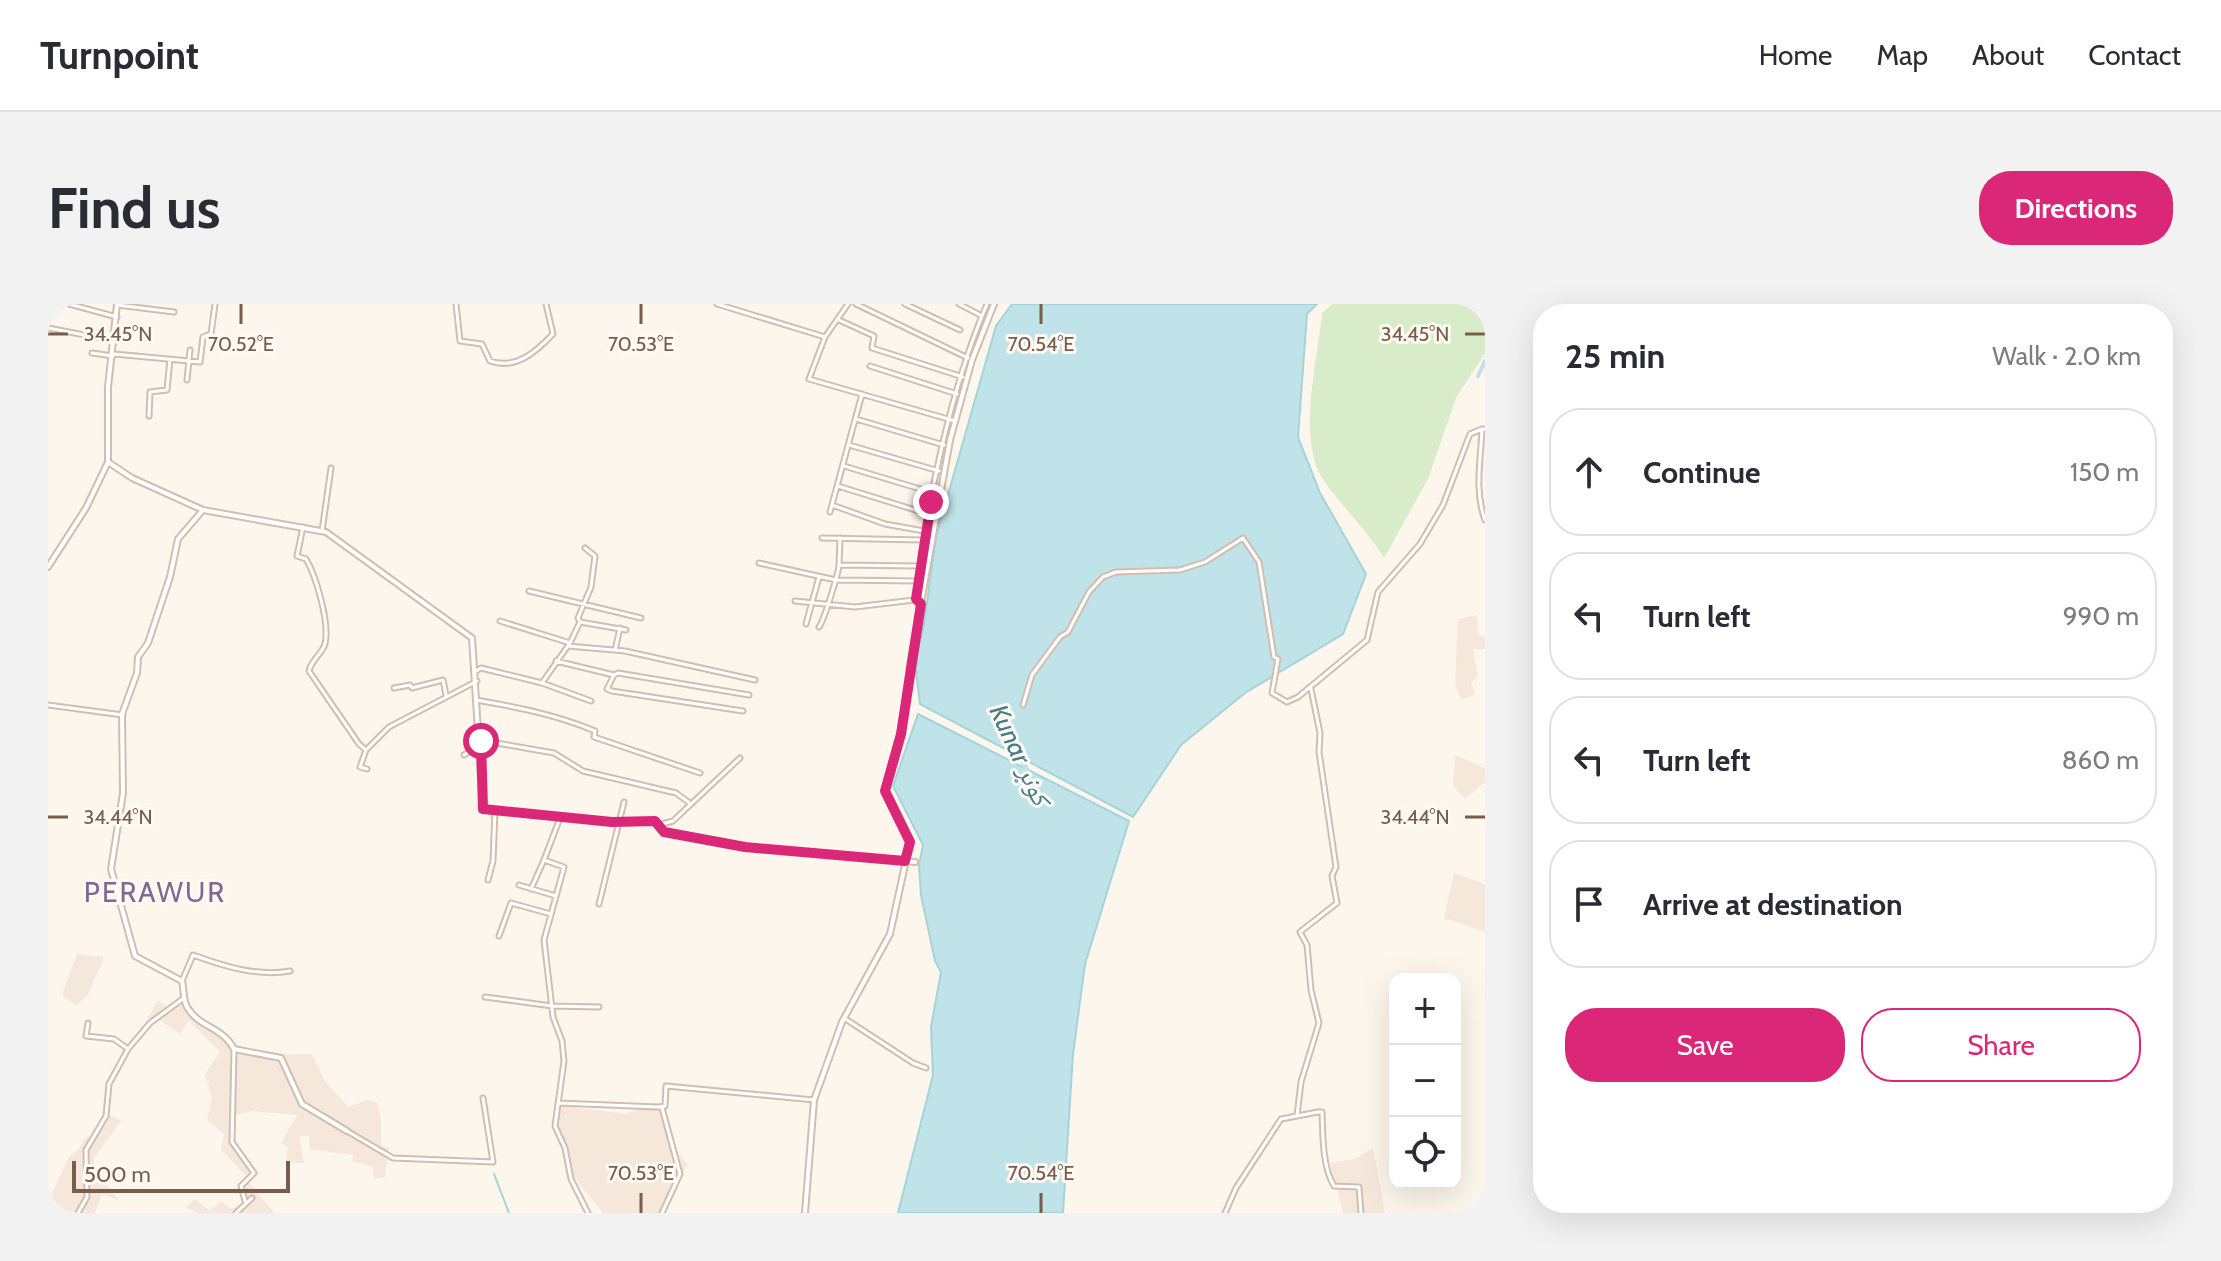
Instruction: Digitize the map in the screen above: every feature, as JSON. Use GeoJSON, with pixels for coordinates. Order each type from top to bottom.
{"type":"FeatureCollection","features":[{"type":"Feature","properties":{"kind":"street"},"geometry":{"type":"LineString","coordinates":[[69,304],[117,317]]}},
{"type":"Feature","properties":{"kind":"street"},"geometry":{"type":"LineString","coordinates":[[92,353],[201,361],[203,337],[211,334],[215,304]]}},
{"type":"Feature","properties":{"kind":"street"},"geometry":{"type":"LineString","coordinates":[[456,304],[460,341],[482,344],[490,361],[499,364],[523,359],[553,334],[546,304]]}},
{"type":"Feature","properties":{"kind":"street"},"geometry":{"type":"LineString","coordinates":[[717,304],[825,337]]}},
{"type":"Feature","properties":{"kind":"street"},"geometry":{"type":"LineString","coordinates":[[856,304],[971,359]]}},
{"type":"Feature","properties":{"kind":"street"},"geometry":{"type":"LineString","coordinates":[[905,304],[960,330]]}},
{"type":"Feature","properties":{"kind":"street"},"geometry":{"type":"LineString","coordinates":[[959,304],[982,316]]}},
{"type":"Feature","properties":{"kind":"street"},"geometry":{"type":"LineString","coordinates":[[916,599],[928,514],[944,445],[987,304]]}},
{"type":"Feature","properties":{"kind":"street"},"geometry":{"type":"LineString","coordinates":[[805,1213],[814,1100],[844,1018],[890,934],[910,842],[885,791],[901,734],[957,394],[994,304]]}},
{"type":"Feature","properties":{"kind":"street"},"geometry":{"type":"LineString","coordinates":[[48,567],[86,508],[108,462],[108,387],[116,341],[117,305],[174,312]]}},
{"type":"Feature","properties":{"kind":"street"},"geometry":{"type":"LineString","coordinates":[[845,305],[839,320],[825,337],[809,379],[952,420]]}},
{"type":"Feature","properties":{"kind":"street"},"geometry":{"type":"LineString","coordinates":[[839,320],[874,336],[872,348],[963,377]]}},
{"type":"Feature","properties":{"kind":"street"},"geometry":{"type":"LineString","coordinates":[[48,328],[116,341]]}},
{"type":"Feature","properties":{"kind":"street"},"geometry":{"type":"LineString","coordinates":[[187,380],[190,350]]}},
{"type":"Feature","properties":{"kind":"street"},"geometry":{"type":"LineString","coordinates":[[149,416],[150,392],[167,390],[170,359]]}},
{"type":"Feature","properties":{"kind":"street"},"geometry":{"type":"LineString","coordinates":[[870,366],[957,394]]}},
{"type":"Feature","properties":{"kind":"street"},"geometry":{"type":"LineString","coordinates":[[830,512],[862,394]]}},
{"type":"Feature","properties":{"kind":"street"},"geometry":{"type":"LineString","coordinates":[[856,419],[944,445]]}},
{"type":"Feature","properties":{"kind":"street"},"geometry":{"type":"LineString","coordinates":[[1023,705],[1032,675],[1060,637],[1068,632],[1089,592],[1103,577],[1116,572],[1180,570],[1205,562],[1243,538],[1259,562],[1274,657],[1278,659],[1272,693],[1287,702],[1311,688],[1328,670],[1361,649],[1367,640],[1378,592],[1420,544],[1443,505],[1470,434],[1484,429],[1479,493],[1485,520]]}},
{"type":"Feature","properties":{"kind":"street"},"geometry":{"type":"LineString","coordinates":[[849,445],[939,471]]}},
{"type":"Feature","properties":{"kind":"street"},"geometry":{"type":"LineString","coordinates":[[108,462],[132,478],[203,510],[322,531],[472,638],[483,809],[560,818],[655,821],[664,832],[745,847],[915,862]]}},
{"type":"Feature","properties":{"kind":"street"},"geometry":{"type":"LineString","coordinates":[[843,466],[940,495]]}},
{"type":"Feature","properties":{"kind":"street"},"geometry":{"type":"LineString","coordinates":[[322,531],[331,468]]}},
{"type":"Feature","properties":{"kind":"street"},"geometry":{"type":"LineString","coordinates":[[838,486],[928,514]]}},
{"type":"Feature","properties":{"kind":"street"},"geometry":{"type":"LineString","coordinates":[[832,505],[885,524],[925,531]]}},
{"type":"Feature","properties":{"kind":"street"},"geometry":{"type":"LineString","coordinates":[[182,981],[135,956],[125,908],[113,886],[113,848],[123,793],[123,715],[137,673],[138,657],[148,643],[170,577],[178,539],[203,510]]}},
{"type":"Feature","properties":{"kind":"street"},"geometry":{"type":"LineString","coordinates":[[303,527],[297,556],[306,559],[318,580],[325,624],[325,645],[309,671],[366,750]]}},
{"type":"Feature","properties":{"kind":"street"},"geometry":{"type":"LineString","coordinates":[[822,538],[924,540]]}},
{"type":"Feature","properties":{"kind":"street"},"geometry":{"type":"LineString","coordinates":[[819,627],[839,577],[840,538]]}},
{"type":"Feature","properties":{"kind":"street"},"geometry":{"type":"LineString","coordinates":[[542,683],[580,622],[583,604],[591,587],[595,556],[585,548]]}},
{"type":"Feature","properties":{"kind":"street"},"geometry":{"type":"LineString","coordinates":[[759,563],[836,580],[918,581]]}},
{"type":"Feature","properties":{"kind":"street"},"geometry":{"type":"LineString","coordinates":[[839,565],[919,566]]}},
{"type":"Feature","properties":{"kind":"street"},"geometry":{"type":"LineString","coordinates":[[806,624],[819,577]]}},
{"type":"Feature","properties":{"kind":"street"},"geometry":{"type":"LineString","coordinates":[[529,591],[641,618]]}},
{"type":"Feature","properties":{"kind":"street"},"geometry":{"type":"LineString","coordinates":[[916,599],[921,604]]}},
{"type":"Feature","properties":{"kind":"street"},"geometry":{"type":"LineString","coordinates":[[795,601],[812,605],[886,606],[916,599]]}},
{"type":"Feature","properties":{"kind":"street"},"geometry":{"type":"LineString","coordinates":[[500,621],[569,644],[615,650],[755,680]]}},
{"type":"Feature","properties":{"kind":"street"},"geometry":{"type":"LineString","coordinates":[[580,622],[626,630]]}},
{"type":"Feature","properties":{"kind":"street"},"geometry":{"type":"LineString","coordinates":[[615,650],[620,628]]}},
{"type":"Feature","properties":{"kind":"street"},"geometry":{"type":"LineString","coordinates":[[556,661],[614,675],[749,695]]}},
{"type":"Feature","properties":{"kind":"street"},"geometry":{"type":"LineString","coordinates":[[476,671],[481,668],[542,683],[591,701]]}},
{"type":"Feature","properties":{"kind":"street"},"geometry":{"type":"LineString","coordinates":[[614,675],[607,689],[612,691],[743,711]]}},
{"type":"Feature","properties":{"kind":"street"},"geometry":{"type":"LineString","coordinates":[[394,688],[410,685],[412,688],[443,680],[446,695]]}},
{"type":"Feature","properties":{"kind":"street"},"geometry":{"type":"LineString","coordinates":[[367,769],[360,767],[366,750],[389,727],[477,681]]}},
{"type":"Feature","properties":{"kind":"street"},"geometry":{"type":"LineString","coordinates":[[1297,1116],[1301,1082],[1319,1023],[1311,990],[1307,945],[1300,932],[1337,903],[1320,733],[1311,688]]}},
{"type":"Feature","properties":{"kind":"street"},"geometry":{"type":"LineString","coordinates":[[476,700],[534,710],[595,731],[594,737],[700,773]]}},
{"type":"Feature","properties":{"kind":"street"},"geometry":{"type":"LineString","coordinates":[[48,705],[123,715]]}},
{"type":"Feature","properties":{"kind":"street"},"geometry":{"type":"LineString","coordinates":[[464,755],[481,741],[554,753],[583,771],[676,793],[691,804]]}},
{"type":"Feature","properties":{"kind":"street"},"geometry":{"type":"LineString","coordinates":[[658,825],[673,821],[740,758]]}},
{"type":"Feature","properties":{"kind":"street"},"geometry":{"type":"LineString","coordinates":[[599,904],[624,802]]}},
{"type":"Feature","properties":{"kind":"street"},"geometry":{"type":"LineString","coordinates":[[488,880],[493,861],[495,810]]}},
{"type":"Feature","properties":{"kind":"street"},"geometry":{"type":"LineString","coordinates":[[531,889],[560,818]]}},
{"type":"Feature","properties":{"kind":"street"},"geometry":{"type":"LineString","coordinates":[[544,860],[564,867],[544,940],[552,1006],[564,1061],[555,1126],[565,1148],[571,1179],[588,1213]]}},
{"type":"Feature","properties":{"kind":"street"},"geometry":{"type":"LineString","coordinates":[[519,885],[556,896]]}},
{"type":"Feature","properties":{"kind":"street"},"geometry":{"type":"LineString","coordinates":[[499,936],[511,903],[551,914]]}},
{"type":"Feature","properties":{"kind":"street"},"geometry":{"type":"LineString","coordinates":[[245,1201],[241,1186],[254,1173],[232,1142],[234,1049],[227,1035],[216,1026],[197,1021],[184,1005],[182,981],[193,955],[227,967],[272,973],[290,971]]}},
{"type":"Feature","properties":{"kind":"street"},"geometry":{"type":"LineString","coordinates":[[485,997],[552,1006],[599,1007]]}},
{"type":"Feature","properties":{"kind":"street"},"geometry":{"type":"LineString","coordinates":[[78,1213],[87,1197],[86,1150],[107,1111],[109,1084],[128,1049],[150,1023],[184,998]]}},
{"type":"Feature","properties":{"kind":"street"},"geometry":{"type":"LineString","coordinates":[[844,1018],[913,1063],[926,1068]]}},
{"type":"Feature","properties":{"kind":"street"},"geometry":{"type":"LineString","coordinates":[[88,1023],[86,1036],[114,1039],[128,1049]]}},
{"type":"Feature","properties":{"kind":"street"},"geometry":{"type":"LineString","coordinates":[[234,1049],[281,1058],[302,1104],[393,1158],[493,1162],[483,1098]]}},
{"type":"Feature","properties":{"kind":"street"},"geometry":{"type":"LineString","coordinates":[[558,1103],[609,1108],[665,1106],[666,1086],[814,1100]]}},
{"type":"Feature","properties":{"kind":"street"},"geometry":{"type":"LineString","coordinates":[[662,1106],[680,1174],[662,1213]]}},
{"type":"Feature","properties":{"kind":"street"},"geometry":{"type":"LineString","coordinates":[[1225,1213],[1236,1188],[1281,1119],[1322,1112],[1320,1130],[1329,1179],[1334,1186],[1359,1187],[1361,1213]]}},
{"type":"Feature","properties":{"kind":"street"},"geometry":{"type":"LineString","coordinates":[[236,1213],[245,1201],[252,1198]]}},
{"type":"Feature","properties":{"kind":"shaded area"},"geometry":{"type":"Polygon","coordinates":[[[1477,615],[1478,635],[1485,637],[1485,649],[1473,649],[1478,677],[1471,682],[1475,695],[1461,699],[1455,684],[1458,619],[1477,615]]]}},
{"type":"Feature","properties":{"kind":"shaded area"},"geometry":{"type":"Polygon","coordinates":[[[1455,755],[1485,768],[1485,782],[1465,799],[1453,786],[1455,755]]]}},
{"type":"Feature","properties":{"kind":"shaded area"},"geometry":{"type":"Polygon","coordinates":[[[1454,873],[1485,884],[1485,932],[1444,918],[1454,873]]]}},
{"type":"Feature","properties":{"kind":"shaded area"},"geometry":{"type":"Polygon","coordinates":[[[77,954],[103,957],[103,961],[88,994],[77,1006],[62,995],[77,954]]]}},
{"type":"Feature","properties":{"kind":"shaded area"},"geometry":{"type":"Polygon","coordinates":[[[179,982],[198,1019],[222,1031],[249,1055],[312,1054],[325,1081],[348,1107],[368,1100],[377,1103],[381,1118],[381,1146],[389,1148],[385,1177],[374,1179],[373,1167],[352,1161],[353,1155],[310,1149],[309,1136],[299,1136],[304,1163],[286,1162],[288,1147],[281,1143],[297,1115],[252,1111],[231,1116],[235,1139],[232,1146],[254,1171],[248,1177],[243,1173],[221,1149],[224,1134],[207,1120],[212,1099],[205,1074],[220,1052],[189,1021],[180,1034],[161,1021],[147,1019],[158,1000],[167,1007],[179,1001],[179,982]]]}},
{"type":"Feature","properties":{"kind":"shaded area"},"geometry":{"type":"Polygon","coordinates":[[[559,1105],[625,1114],[644,1108],[662,1110],[670,1146],[688,1164],[660,1213],[603,1213],[571,1173],[558,1129],[559,1105]]]}},
{"type":"Feature","properties":{"kind":"shaded area"},"geometry":{"type":"Polygon","coordinates":[[[104,1110],[121,1121],[94,1158],[94,1166],[119,1201],[102,1194],[95,1213],[48,1213],[48,1201],[69,1157],[79,1149],[85,1138],[97,1134],[104,1110]]]}},
{"type":"Feature","properties":{"kind":"shaded area"},"geometry":{"type":"Polygon","coordinates":[[[1373,1148],[1385,1213],[1343,1213],[1330,1163],[1357,1158],[1373,1148]]]}},
{"type":"Feature","properties":{"kind":"shaded area"},"geometry":{"type":"Polygon","coordinates":[[[248,1181],[274,1213],[198,1213],[185,1208],[195,1199],[210,1211],[221,1201],[231,1209],[236,1207],[244,1202],[239,1185],[248,1181]]]}},
{"type":"Feature","properties":{"kind":"green space"},"geometry":{"type":"Polygon","coordinates":[[[1332,304],[1485,304],[1485,353],[1456,398],[1428,479],[1384,558],[1324,481],[1311,444],[1311,399],[1322,313],[1332,304]]]}},
{"type":"Feature","properties":{"kind":"water"},"geometry":{"type":"Polygon","coordinates":[[[1012,304],[1317,304],[1307,314],[1298,437],[1320,493],[1366,574],[1343,634],[1245,693],[1181,745],[1133,817],[920,704],[915,663],[924,624],[936,537],[996,326],[1012,304]]]}},
{"type":"Feature","properties":{"kind":"water"},"geometry":{"type":"Polygon","coordinates":[[[918,714],[1129,821],[1085,964],[1073,1054],[1063,1213],[898,1213],[933,1075],[931,1027],[941,972],[935,961],[921,895],[919,865],[923,845],[893,786],[918,714]]]}},
{"type":"Feature","properties":{"kind":"waterway"},"geometry":{"type":"LineString","coordinates":[[1478,376],[1485,361]]}},
{"type":"Feature","properties":{"kind":"waterway","name":"Kunar کونړ"},"geometry":{"type":"LineString","coordinates":[[1019,753],[1028,773]]}},
{"type":"Feature","properties":{"kind":"waterway"},"geometry":{"type":"LineString","coordinates":[[494,1174],[509,1213]]}},
{"type":"Feature","properties":{"kind":"district","name":"PERAWUR"},"geometry":{"type":"Point","coordinates":[155,892]}},
{"type":"Feature","properties":{"kind":"route"},"geometry":{"type":"LineString","coordinates":[[481,741],[483,809],[612,822],[655,821],[664,832],[745,847],[905,861],[910,842],[885,791],[901,734],[921,604],[916,599],[919,566],[931,502]]}}]}
